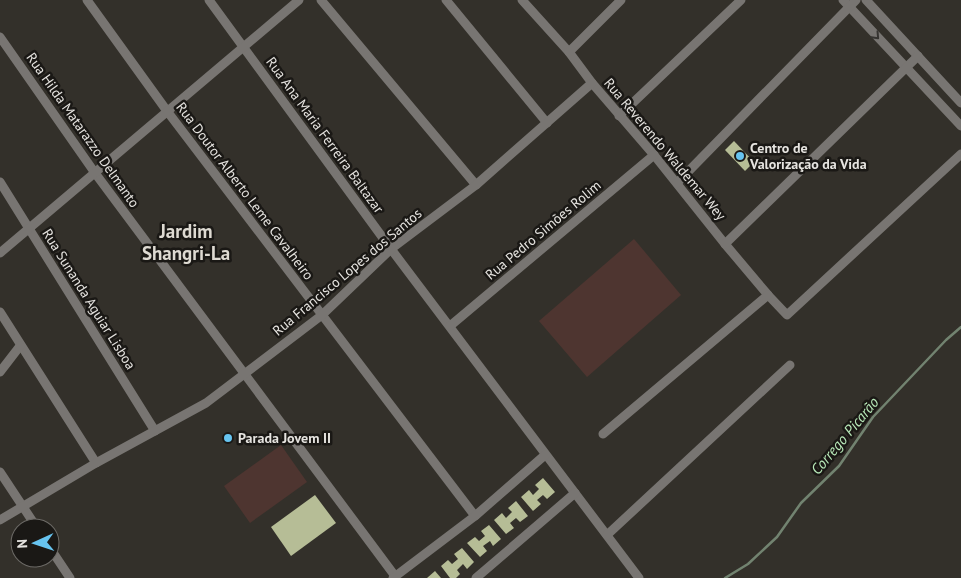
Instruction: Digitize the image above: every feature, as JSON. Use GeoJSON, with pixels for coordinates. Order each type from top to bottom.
{"type":"FeatureCollection","features":[{"type":"Feature","properties":{"kind":"street","name":"Rua Doutor Alberto Leme Cavalheiro"},"geometry":{"type":"LineString","coordinates":[[87,0],[167,112],[475,516]]}},
{"type":"Feature","properties":{"kind":"street","name":"Rua Ana Maria Ferreira Baltazar"},"geometry":{"type":"LineString","coordinates":[[209,0],[391,249],[639,578]]}},
{"type":"Feature","properties":{"kind":"street"},"geometry":{"type":"LineString","coordinates":[[0,253],[299,0]]}},
{"type":"Feature","properties":{"kind":"street"},"geometry":{"type":"LineString","coordinates":[[321,0],[476,185]]}},
{"type":"Feature","properties":{"kind":"street"},"geometry":{"type":"LineString","coordinates":[[446,0],[547,124]]}},
{"type":"Feature","properties":{"kind":"street","name":"Rua Reverendo Waldemar Wey"},"geometry":{"type":"LineString","coordinates":[[522,0],[569,52],[619,116],[654,155],[768,295],[788,315],[961,154]]}},
{"type":"Feature","properties":{"kind":"street"},"geometry":{"type":"LineString","coordinates":[[569,52],[621,0]]}},
{"type":"Feature","properties":{"kind":"street"},"geometry":{"type":"LineString","coordinates":[[619,116],[741,0]]}},
{"type":"Feature","properties":{"kind":"street"},"geometry":{"type":"LineString","coordinates":[[866,0],[961,103]]}},
{"type":"Feature","properties":{"kind":"street"},"geometry":{"type":"LineString","coordinates":[[677,183],[849,2],[961,126]]}},
{"type":"Feature","properties":{"kind":"street","name":"Rua Hilda Matarazzo Delmanto"},"geometry":{"type":"LineString","coordinates":[[0,37],[95,173],[394,577]]}},
{"type":"Feature","properties":{"kind":"street"},"geometry":{"type":"LineString","coordinates":[[725,244],[918,56]]}},
{"type":"Feature","properties":{"kind":"street","name":"Rua Francisco Lopes dos Santos"},"geometry":{"type":"LineString","coordinates":[[0,520],[96,463],[206,403],[322,315],[391,249],[476,185],[592,83]]}},
{"type":"Feature","properties":{"kind":"street","name":"Rua Pedro Simões Rolim"},"geometry":{"type":"LineString","coordinates":[[450,326],[654,155]]}},
{"type":"Feature","properties":{"kind":"street","name":"Rua Sunanda Aguiar Lisboa"},"geometry":{"type":"LineString","coordinates":[[0,182],[155,430]]}},
{"type":"Feature","properties":{"kind":"street"},"geometry":{"type":"LineString","coordinates":[[603,434],[768,295]]}},
{"type":"Feature","properties":{"kind":"street"},"geometry":{"type":"LineString","coordinates":[[0,312],[96,463]]}},
{"type":"Feature","properties":{"kind":"street"},"geometry":{"type":"LineString","coordinates":[[0,372],[20,346]]}},
{"type":"Feature","properties":{"kind":"street"},"geometry":{"type":"LineString","coordinates":[[606,535],[790,365]]}},
{"type":"Feature","properties":{"kind":"street"},"geometry":{"type":"LineString","coordinates":[[394,577],[475,516],[545,454]]}},
{"type":"Feature","properties":{"kind":"street"},"geometry":{"type":"LineString","coordinates":[[0,472],[31,518]]}},
{"type":"Feature","properties":{"kind":"street"},"geometry":{"type":"LineString","coordinates":[[476,578],[575,493]]}},
{"type":"Feature","properties":{"kind":"street"},"geometry":{"type":"LineString","coordinates":[[60,563],[70,578]]}},
{"type":"Feature","properties":{"kind":"shaded area"},"geometry":{"type":"Polygon","coordinates":[[[634,239],[681,295],[587,377],[539,321],[634,239]]]}},
{"type":"Feature","properties":{"kind":"shaded area"},"geometry":{"type":"Polygon","coordinates":[[[281,445],[307,482],[250,523],[224,486],[281,445]]]}},
{"type":"Feature","properties":{"kind":"building","name":"Centro de Valorização da Vida"},"geometry":{"type":"Polygon","coordinates":[[[734,141],[754,162],[745,171],[725,150],[734,141]]]}},
{"type":"Feature","properties":{"kind":"building"},"geometry":{"type":"Polygon","coordinates":[[[543,478],[555,492],[547,499],[543,495],[537,500],[541,504],[533,511],[521,497],[529,490],[533,495],[539,489],[535,485],[543,478]]]}},
{"type":"Feature","properties":{"kind":"building"},"geometry":{"type":"Polygon","coordinates":[[[315,495],[336,523],[291,556],[271,527],[315,495]]]}},
{"type":"Feature","properties":{"kind":"building"},"geometry":{"type":"Polygon","coordinates":[[[516,501],[528,516],[520,522],[516,518],[510,523],[514,528],[506,534],[494,520],[502,513],[506,518],[512,512],[508,508],[516,501]]]}},
{"type":"Feature","properties":{"kind":"building"},"geometry":{"type":"Polygon","coordinates":[[[489,525],[501,539],[493,546],[490,541],[483,546],[487,551],[480,557],[467,543],[475,537],[479,541],[485,536],[481,531],[489,525]]]}},
{"type":"Feature","properties":{"kind":"building"},"geometry":{"type":"Polygon","coordinates":[[[462,548],[474,562],[467,569],[463,564],[457,570],[460,574],[456,578],[450,578],[441,566],[448,560],[452,564],[458,559],[454,554],[462,548]]]}},
{"type":"Feature","properties":{"kind":"building"},"geometry":{"type":"Polygon","coordinates":[[[435,571],[441,578],[427,578],[435,571]]]}},
{"type":"Feature","properties":{"kind":"waterway","name":"Corrego Picarão"},"geometry":{"type":"LineString","coordinates":[[725,578],[748,564],[777,537],[801,503],[839,466],[873,417],[946,340],[961,327]]}},
{"type":"Feature","properties":{"kind":"place","name":"Centro de Valorização da Vida"},"geometry":{"type":"Point","coordinates":[740,156]}},
{"type":"Feature","properties":{"kind":"place","name":"Parada Jovem II"},"geometry":{"type":"Point","coordinates":[228,438]}},
{"type":"Feature","properties":{"kind":"district","name":"Jardim Shangri-La"},"geometry":{"type":"Point","coordinates":[186,242]}}]}
